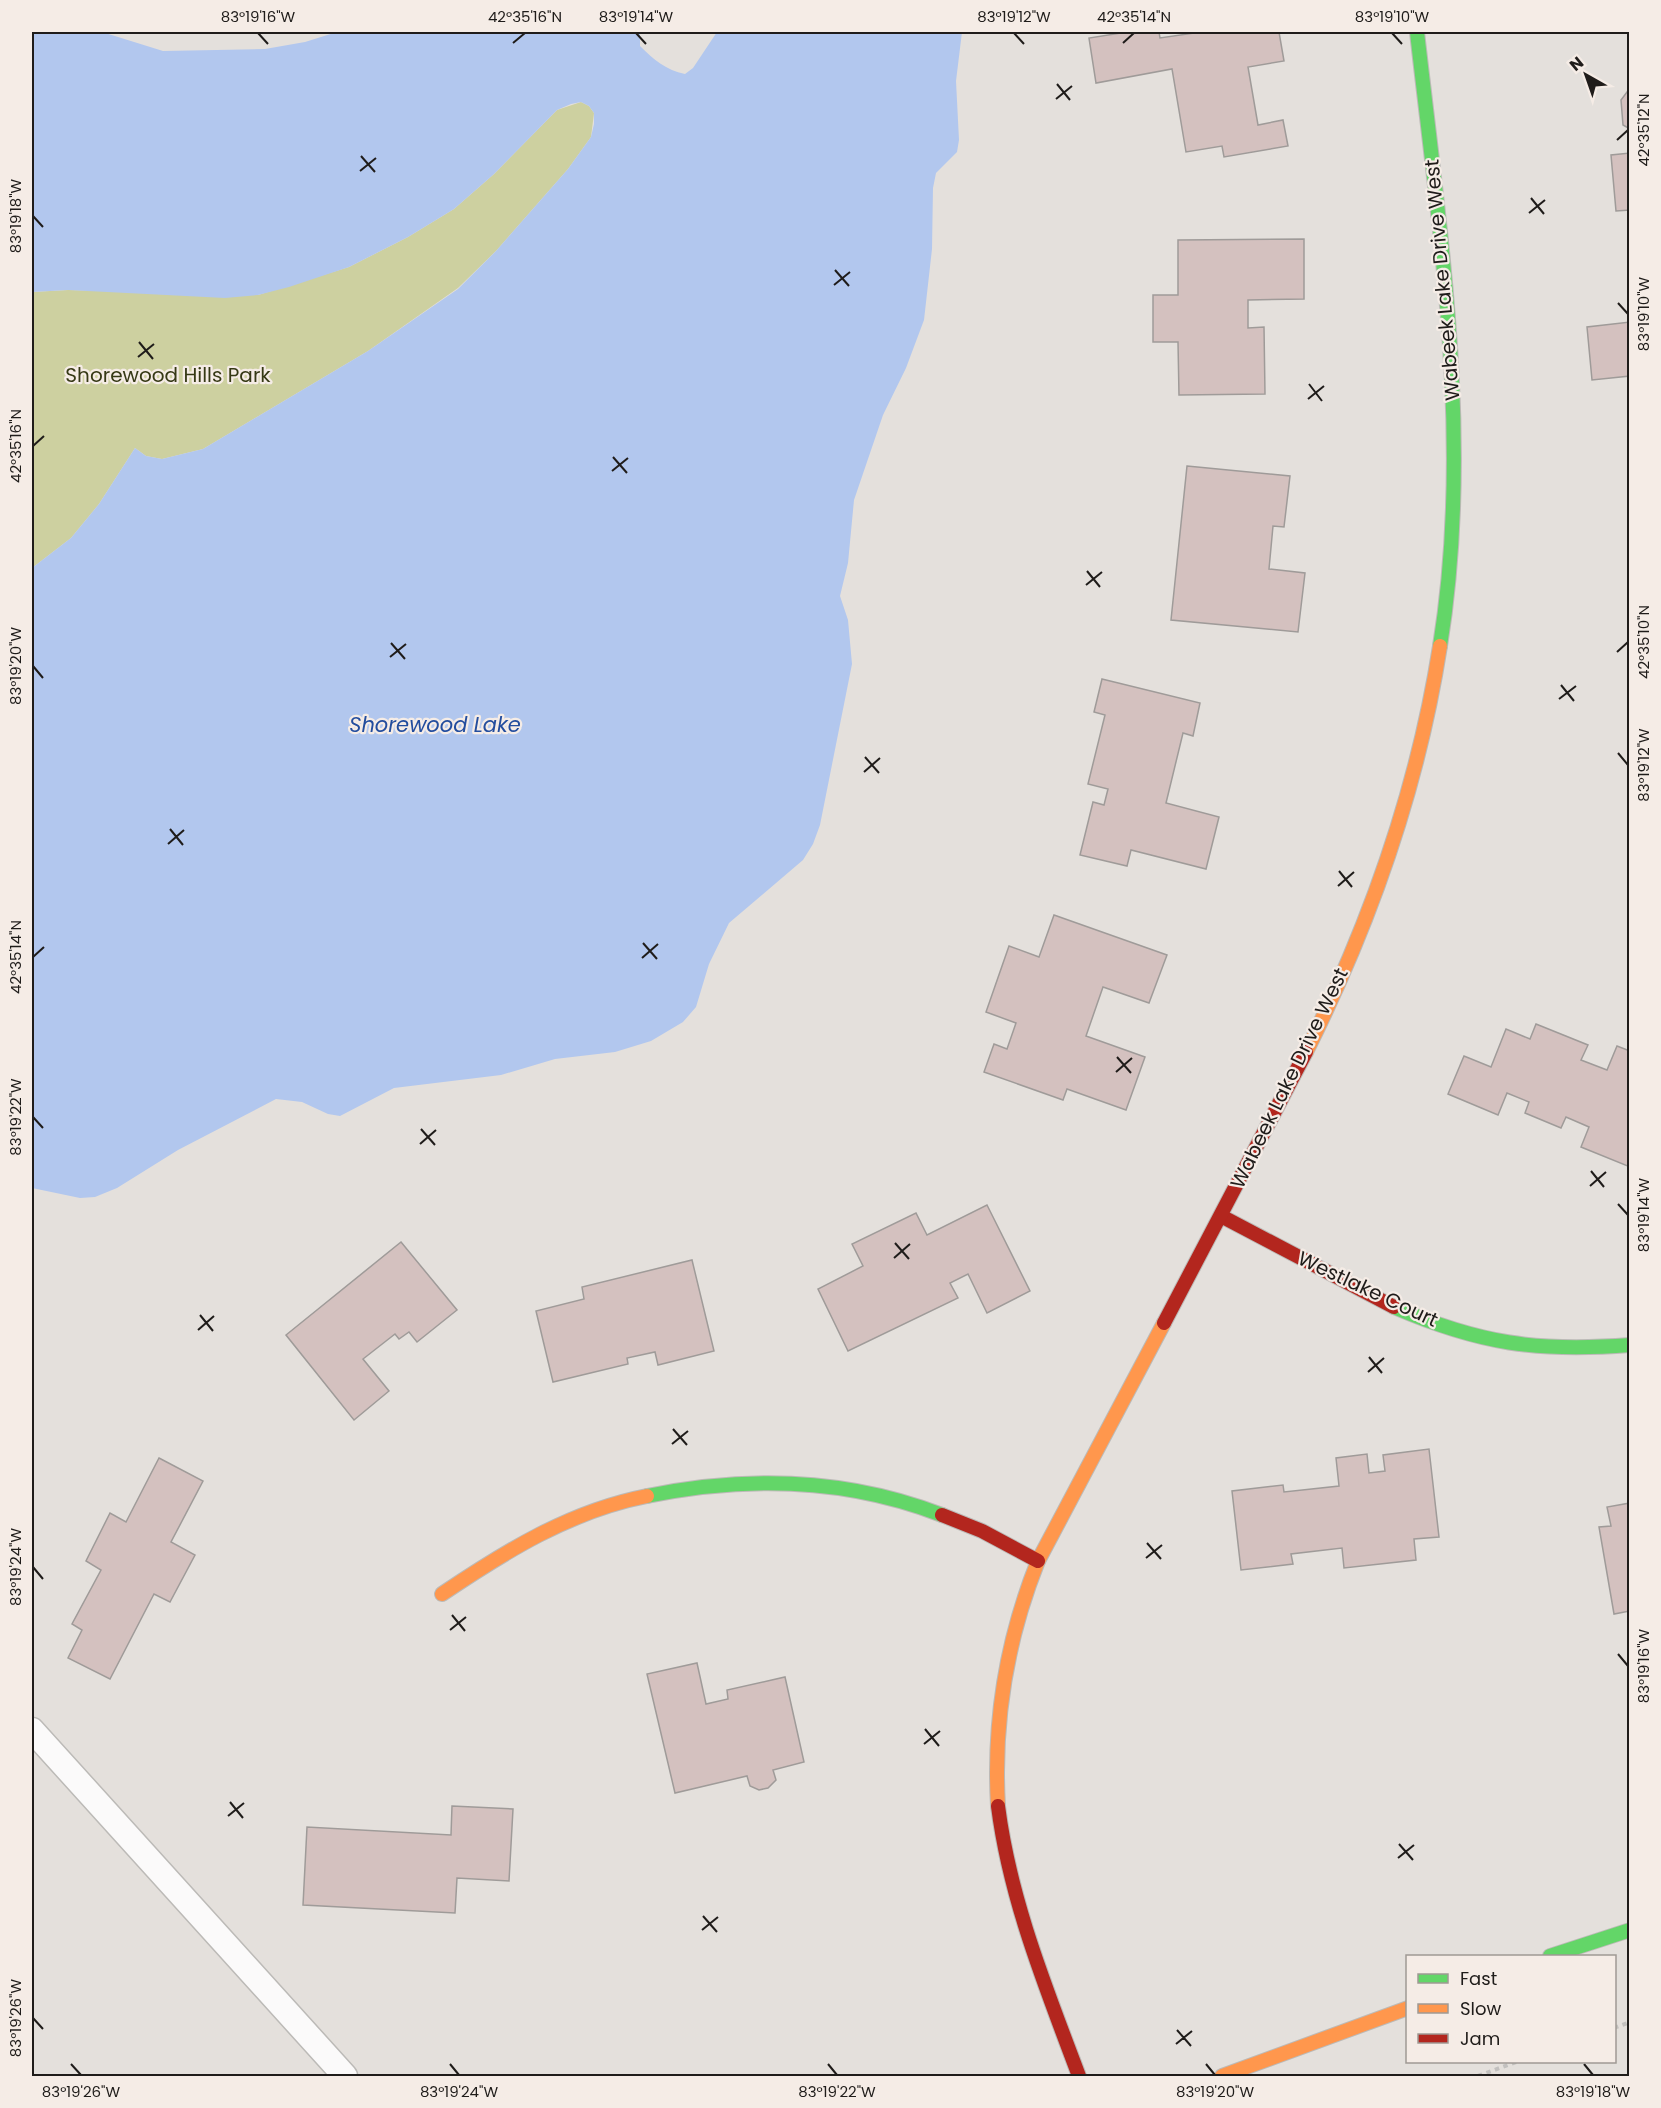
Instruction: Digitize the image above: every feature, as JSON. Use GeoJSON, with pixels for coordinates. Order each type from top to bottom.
{"type":"FeatureCollection","features":[{"type":"Feature","properties":{"kind":"street","name":"Wabeek Lake Drive West"},"geometry":{"type":"LineString","coordinates":[[1079,2076],[1014,1886],[1002,1831],[998,1765],[1005,1674],[1017,1614],[1038,1561],[1221,1216],[1328,1007],[1365,917],[1395,835],[1415,769],[1434,684],[1449,570],[1454,401],[1448,299],[1417,32]]}},
{"type":"Feature","properties":{"kind":"street","name":"Westlake Court"},"geometry":{"type":"LineString","coordinates":[[1221,1216],[1395,1307],[1455,1330],[1551,1349],[1629,1345]]}},
{"type":"Feature","properties":{"kind":"street"},"geometry":{"type":"LineString","coordinates":[[442,1594],[499,1555],[586,1512],[649,1494],[714,1483],[771,1480],[858,1490],[908,1503],[974,1527],[1038,1561]]}},
{"type":"Feature","properties":{"kind":"street"},"geometry":{"type":"LineString","coordinates":[[1553,1955],[1629,1930]]}},
{"type":"Feature","properties":{"kind":"street"},"geometry":{"type":"LineString","coordinates":[[1222,2076],[1406,2008]]}},
{"type":"Feature","properties":{"kind":"lane"},"geometry":{"type":"LineString","coordinates":[[32,1730],[345,2076]]}},
{"type":"Feature","properties":{"kind":"path"},"geometry":{"type":"LineString","coordinates":[[1478,2076],[1511,2063]]}},
{"type":"Feature","properties":{"kind":"green space","name":"Shorewood Hills Park"},"geometry":{"type":"Polygon","coordinates":[[[581,102],[589,106],[594,113],[591,137],[568,169],[496,251],[458,288],[368,351],[203,449],[162,459],[146,456],[135,448],[99,504],[71,538],[32,568],[32,292],[68,290],[258,295],[349,267],[408,237],[454,209],[494,174],[557,110],[581,102]]]}},
{"type":"Feature","properties":{"kind":"water","name":"Shorewood Lake"},"geometry":{"type":"Polygon","coordinates":[[[32,32],[102,32],[163,51],[265,49],[305,42],[337,32],[640,32],[640,46],[645,51],[666,67],[685,74],[693,68],[717,32],[962,32],[956,81],[959,140],[957,152],[936,173],[933,188],[932,249],[924,320],[906,368],[883,415],[854,500],[848,563],[840,596],[848,620],[852,664],[820,825],[813,844],[803,860],[729,923],[709,964],[696,1007],[683,1022],[651,1041],[615,1052],[555,1059],[501,1075],[394,1088],[340,1116],[328,1114],[302,1102],[276,1099],[178,1150],[117,1188],[95,1197],[80,1198],[32,1188],[32,568],[71,538],[99,504],[135,448],[146,456],[162,459],[203,449],[368,351],[458,289],[496,251],[568,169],[591,137],[594,113],[589,106],[581,102],[557,110],[494,174],[454,209],[408,237],[349,267],[289,287],[258,295],[225,298],[68,290],[32,292],[32,32]]]}},
{"type":"Feature","properties":{"kind":"building"},"geometry":{"type":"Polygon","coordinates":[[[1127,32],[1159,32],[1160,38],[1201,32],[1279,32],[1284,61],[1248,67],[1258,125],[1283,120],[1288,146],[1224,157],[1222,146],[1186,152],[1172,69],[1096,83],[1089,38],[1127,32]]]}},
{"type":"Feature","properties":{"kind":"building"},"geometry":{"type":"Polygon","coordinates":[[[1630,88],[1630,129],[1623,125],[1621,100],[1630,88]]]}},
{"type":"Feature","properties":{"kind":"building"},"geometry":{"type":"Polygon","coordinates":[[[1630,153],[1630,210],[1616,211],[1611,155],[1630,153]]]}},
{"type":"Feature","properties":{"kind":"building"},"geometry":{"type":"Polygon","coordinates":[[[1304,239],[1304,299],[1248,300],[1248,328],[1264,327],[1265,394],[1179,395],[1178,342],[1153,342],[1153,295],[1178,295],[1178,240],[1304,239]]]}},
{"type":"Feature","properties":{"kind":"building"},"geometry":{"type":"Polygon","coordinates":[[[1630,322],[1630,376],[1592,380],[1587,327],[1630,322]]]}},
{"type":"Feature","properties":{"kind":"building"},"geometry":{"type":"Polygon","coordinates":[[[1187,466],[1290,476],[1284,527],[1273,526],[1269,569],[1305,573],[1298,632],[1171,620],[1187,466]]]}},
{"type":"Feature","properties":{"kind":"building"},"geometry":{"type":"Polygon","coordinates":[[[1102,679],[1200,703],[1193,736],[1183,733],[1166,803],[1219,817],[1206,869],[1131,850],[1127,866],[1080,855],[1093,802],[1104,805],[1108,789],[1088,784],[1105,715],[1094,712],[1102,679]]]}},
{"type":"Feature","properties":{"kind":"building"},"geometry":{"type":"Polygon","coordinates":[[[1054,915],[1167,955],[1149,1003],[1103,987],[1086,1036],[1145,1057],[1126,1110],[1067,1089],[1063,1100],[984,1072],[994,1044],[1007,1049],[1016,1023],[986,1012],[1009,946],[1039,957],[1054,915]]]}},
{"type":"Feature","properties":{"kind":"building"},"geometry":{"type":"Polygon","coordinates":[[[1536,1024],[1588,1045],[1581,1060],[1607,1070],[1617,1046],[1630,1051],[1630,1167],[1581,1147],[1589,1127],[1566,1117],[1561,1128],[1525,1113],[1529,1102],[1507,1093],[1498,1115],[1448,1094],[1464,1056],[1491,1067],[1506,1029],[1530,1039],[1536,1024]]]}},
{"type":"Feature","properties":{"kind":"building"},"geometry":{"type":"Polygon","coordinates":[[[987,1205],[1030,1291],[987,1313],[968,1274],[950,1283],[958,1298],[848,1351],[818,1289],[863,1266],[852,1244],[916,1213],[927,1235],[987,1205]]]}},
{"type":"Feature","properties":{"kind":"building"},"geometry":{"type":"Polygon","coordinates":[[[401,1242],[457,1310],[417,1342],[409,1332],[399,1339],[395,1334],[363,1359],[389,1391],[354,1420],[286,1335],[401,1242]]]}},
{"type":"Feature","properties":{"kind":"building"},"geometry":{"type":"Polygon","coordinates":[[[692,1260],[714,1351],[658,1365],[655,1352],[627,1358],[628,1364],[553,1382],[536,1311],[584,1299],[582,1287],[692,1260]]]}},
{"type":"Feature","properties":{"kind":"building"},"geometry":{"type":"Polygon","coordinates":[[[1429,1449],[1439,1537],[1414,1539],[1416,1560],[1344,1568],[1342,1548],[1291,1554],[1293,1564],[1241,1570],[1232,1491],[1283,1485],[1284,1492],[1339,1486],[1336,1458],[1367,1454],[1369,1473],[1385,1471],[1383,1455],[1429,1449]]]}},
{"type":"Feature","properties":{"kind":"building"},"geometry":{"type":"Polygon","coordinates":[[[159,1458],[203,1481],[171,1542],[195,1555],[170,1602],[154,1594],[110,1679],[68,1658],[82,1630],[72,1624],[101,1570],[86,1561],[110,1513],[126,1522],[159,1458]]]}},
{"type":"Feature","properties":{"kind":"building"},"geometry":{"type":"Polygon","coordinates":[[[1630,1503],[1630,1611],[1614,1614],[1599,1527],[1611,1526],[1607,1507],[1630,1503]]]}},
{"type":"Feature","properties":{"kind":"building"},"geometry":{"type":"Polygon","coordinates":[[[697,1663],[706,1704],[728,1699],[727,1690],[785,1677],[804,1762],[773,1770],[776,1780],[768,1788],[759,1790],[750,1786],[747,1776],[675,1793],[647,1674],[697,1663]]]}},
{"type":"Feature","properties":{"kind":"building"},"geometry":{"type":"Polygon","coordinates":[[[452,1806],[513,1809],[509,1881],[457,1878],[455,1913],[303,1905],[307,1827],[451,1835],[452,1806]]]}},
{"type":"Feature","properties":{"kind":"traffic: fast"},"geometry":{"type":"LineString","coordinates":[[1417,32],[1443,262],[1450,339],[1453,416],[1454,493],[1449,569],[1440,646]]}},
{"type":"Feature","properties":{"kind":"traffic: fast"},"geometry":{"type":"LineString","coordinates":[[1394,1307],[1454,1330],[1509,1343],[1566,1347],[1630,1345]]}},
{"type":"Feature","properties":{"kind":"traffic: fast"},"geometry":{"type":"LineString","coordinates":[[647,1496],[721,1485],[796,1484],[833,1487],[870,1494],[942,1515]]}},
{"type":"Feature","properties":{"kind":"traffic: fast"},"geometry":{"type":"LineString","coordinates":[[1553,1955],[1630,1930]]}},
{"type":"Feature","properties":{"kind":"traffic: slow"},"geometry":{"type":"LineString","coordinates":[[1306,1052],[1351,954],[1389,854],[1419,751],[1440,646]]}},
{"type":"Feature","properties":{"kind":"traffic: slow"},"geometry":{"type":"LineString","coordinates":[[998,1806],[998,1743],[1004,1681],[1027,1591],[1038,1561],[1164,1323]]}},
{"type":"Feature","properties":{"kind":"traffic: slow"},"geometry":{"type":"LineString","coordinates":[[442,1594],[515,1548],[565,1522],[647,1496]]}},
{"type":"Feature","properties":{"kind":"traffic: slow"},"geometry":{"type":"LineString","coordinates":[[1222,2076],[1406,2009]]}},
{"type":"Feature","properties":{"kind":"traffic: jam"},"geometry":{"type":"LineString","coordinates":[[1164,1323],[1306,1052]]}},
{"type":"Feature","properties":{"kind":"traffic: jam"},"geometry":{"type":"LineString","coordinates":[[1221,1216],[1394,1307]]}},
{"type":"Feature","properties":{"kind":"traffic: jam"},"geometry":{"type":"LineString","coordinates":[[942,1515],[982,1531],[1038,1561]]}},
{"type":"Feature","properties":{"kind":"traffic: jam"},"geometry":{"type":"LineString","coordinates":[[998,1806],[1020,1910],[1079,2076]]}}]}
